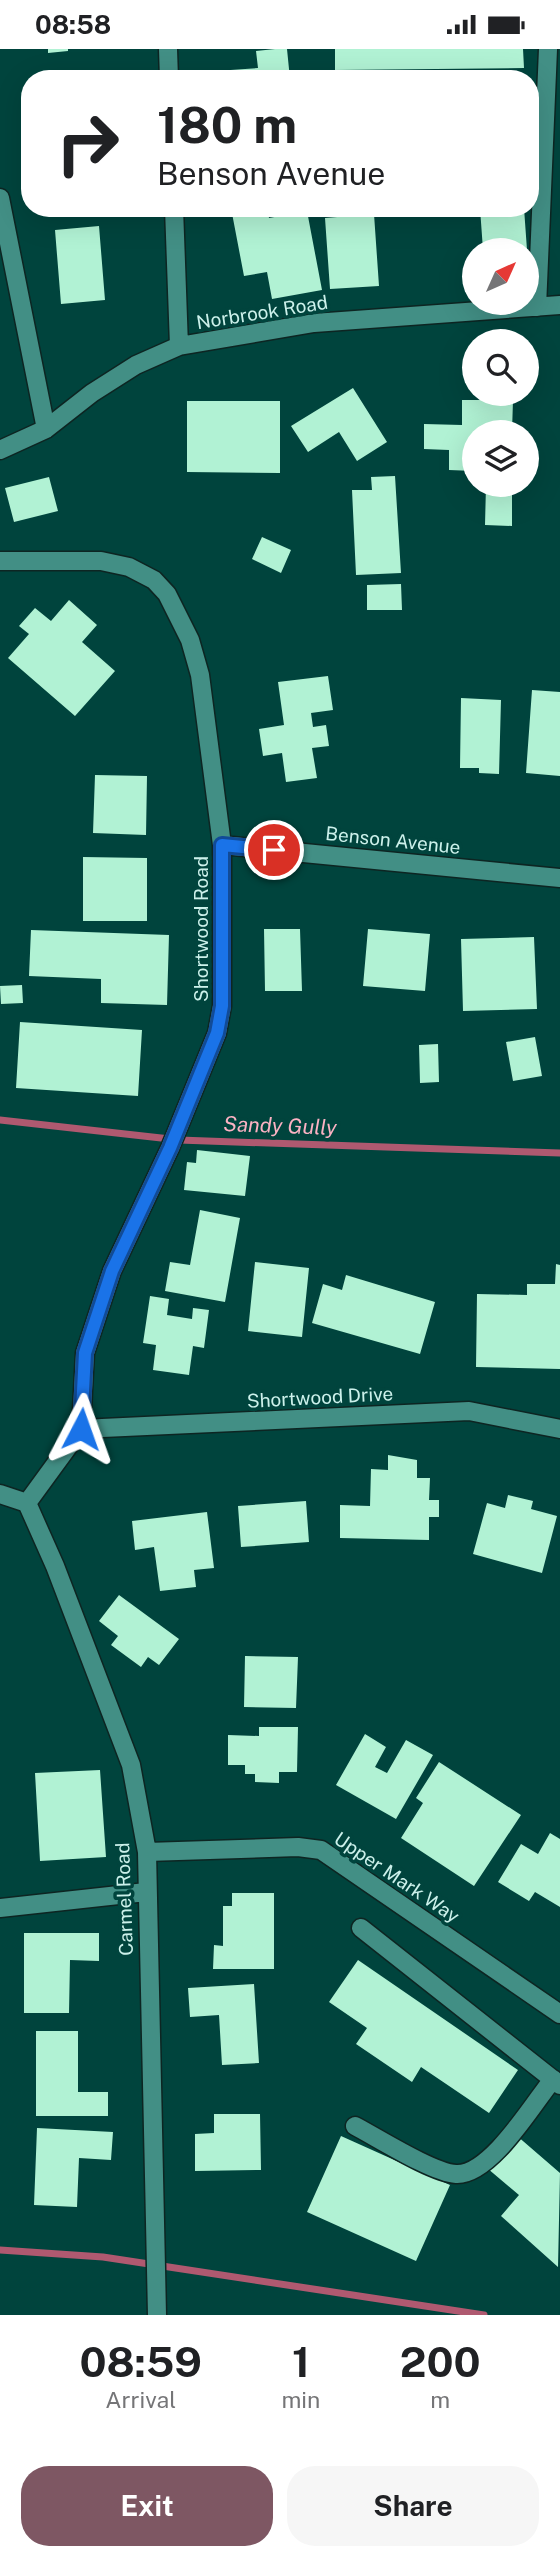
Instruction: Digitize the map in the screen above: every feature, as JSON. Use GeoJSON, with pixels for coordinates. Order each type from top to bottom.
{"type":"FeatureCollection","features":[{"type":"Feature","properties":{"kind":"street"},"geometry":{"type":"LineString","coordinates":[[168,49],[169,70]]}},
{"type":"Feature","properties":{"kind":"street"},"geometry":{"type":"LineString","coordinates":[[539,260],[548,49]]}},
{"type":"Feature","properties":{"kind":"street"},"geometry":{"type":"LineString","coordinates":[[0,198],[46,429]]}},
{"type":"Feature","properties":{"kind":"street"},"geometry":{"type":"LineString","coordinates":[[174,217],[179,346]]}},
{"type":"Feature","properties":{"kind":"street","name":"Norbrook Road"},"geometry":{"type":"LineString","coordinates":[[539,307],[560,305]]}},
{"type":"Feature","properties":{"kind":"street","name":"Norbrook Road"},"geometry":{"type":"LineString","coordinates":[[0,450],[46,429],[92,393],[136,365],[179,346],[314,323],[462,312]]}},
{"type":"Feature","properties":{"kind":"street","name":"Shortwood Road"},"geometry":{"type":"LineString","coordinates":[[0,561],[110,563],[129,567],[167,594],[190,640],[200,675],[222,845],[222,1006],[217,1033],[170,1148],[112,1271],[85,1353],[81,1429]]}},
{"type":"Feature","properties":{"kind":"street","name":"Benson Avenue"},"geometry":{"type":"LineString","coordinates":[[222,845],[560,878]]}},
{"type":"Feature","properties":{"kind":"street","name":"Shortwood Drive"},"geometry":{"type":"LineString","coordinates":[[81,1429],[469,1411],[560,1429]]}},
{"type":"Feature","properties":{"kind":"street"},"geometry":{"type":"LineString","coordinates":[[0,1494],[27,1503],[81,1429]]}},
{"type":"Feature","properties":{"kind":"street","name":"Carmel Road"},"geometry":{"type":"LineString","coordinates":[[27,1503],[55,1566],[131,1765],[147,1852],[154,2287],[157,2315]]}},
{"type":"Feature","properties":{"kind":"street","name":"Upper Mark Way"},"geometry":{"type":"LineString","coordinates":[[147,1852],[298,1847],[321,1850],[560,2014]]}},
{"type":"Feature","properties":{"kind":"street"},"geometry":{"type":"LineString","coordinates":[[0,1908],[146,1892]]}},
{"type":"Feature","properties":{"kind":"street"},"geometry":{"type":"LineString","coordinates":[[355,2126],[444,2171],[470,2172],[491,2157],[556,2082],[360,1928]]}},
{"type":"Feature","properties":{"kind":"building"},"geometry":{"type":"Polygon","coordinates":[[[48,49],[68,49],[68,51],[48,53],[48,49]]]}},
{"type":"Feature","properties":{"kind":"building"},"geometry":{"type":"Polygon","coordinates":[[[287,49],[289,70],[230,70],[258,68],[256,51],[287,49]]]}},
{"type":"Feature","properties":{"kind":"building"},"geometry":{"type":"Polygon","coordinates":[[[335,49],[523,49],[524,68],[335,70],[335,49]]]}},
{"type":"Feature","properties":{"kind":"building"},"geometry":{"type":"Polygon","coordinates":[[[233,217],[308,217],[322,290],[272,299],[267,272],[244,276],[233,217]]]}},
{"type":"Feature","properties":{"kind":"building"},"geometry":{"type":"Polygon","coordinates":[[[374,217],[379,286],[330,289],[325,218],[374,217]]]}},
{"type":"Feature","properties":{"kind":"building"},"geometry":{"type":"Polygon","coordinates":[[[481,217],[525,217],[526,238],[482,238],[481,217]]]}},
{"type":"Feature","properties":{"kind":"building"},"geometry":{"type":"Polygon","coordinates":[[[99,226],[105,300],[61,304],[55,230],[99,226]]]}},
{"type":"Feature","properties":{"kind":"building"},"geometry":{"type":"Polygon","coordinates":[[[353,388],[387,442],[357,461],[339,432],[308,452],[291,426],[353,388]]]}},
{"type":"Feature","properties":{"kind":"building"},"geometry":{"type":"Polygon","coordinates":[[[187,401],[280,401],[280,473],[187,472],[187,401]]]}},
{"type":"Feature","properties":{"kind":"building"},"geometry":{"type":"Polygon","coordinates":[[[462,406],[513,406],[512,420],[462,420],[462,406]]]}},
{"type":"Feature","properties":{"kind":"building"},"geometry":{"type":"Polygon","coordinates":[[[424,424],[462,425],[462,471],[449,470],[449,450],[424,449],[424,424]]]}},
{"type":"Feature","properties":{"kind":"building"},"geometry":{"type":"Polygon","coordinates":[[[395,476],[401,573],[356,575],[352,490],[372,490],[371,477],[395,476]]]}},
{"type":"Feature","properties":{"kind":"building"},"geometry":{"type":"Polygon","coordinates":[[[49,477],[58,511],[14,522],[5,488],[49,477]]]}},
{"type":"Feature","properties":{"kind":"building"},"geometry":{"type":"Polygon","coordinates":[[[486,497],[512,497],[512,526],[485,525],[486,497]]]}},
{"type":"Feature","properties":{"kind":"building"},"geometry":{"type":"Polygon","coordinates":[[[262,537],[291,550],[281,573],[252,559],[262,537]]]}},
{"type":"Feature","properties":{"kind":"building"},"geometry":{"type":"Polygon","coordinates":[[[401,584],[402,610],[367,610],[367,585],[401,584]]]}},
{"type":"Feature","properties":{"kind":"building"},"geometry":{"type":"Polygon","coordinates":[[[69,600],[97,625],[82,642],[115,671],[75,716],[8,658],[29,634],[19,626],[35,608],[51,621],[69,600]]]}},
{"type":"Feature","properties":{"kind":"building"},"geometry":{"type":"Polygon","coordinates":[[[328,676],[333,710],[311,713],[313,727],[326,725],[329,746],[312,748],[317,778],[286,782],[282,753],[263,756],[259,729],[284,725],[278,682],[328,676]]]}},
{"type":"Feature","properties":{"kind":"building"},"geometry":{"type":"Polygon","coordinates":[[[532,690],[560,692],[560,776],[526,773],[532,690]]]}},
{"type":"Feature","properties":{"kind":"building"},"geometry":{"type":"Polygon","coordinates":[[[461,698],[501,700],[499,774],[479,773],[479,768],[460,768],[461,698]]]}},
{"type":"Feature","properties":{"kind":"building"},"geometry":{"type":"Polygon","coordinates":[[[95,775],[147,776],[146,835],[93,833],[95,775]]]}},
{"type":"Feature","properties":{"kind":"building"},"geometry":{"type":"Polygon","coordinates":[[[83,857],[147,858],[147,921],[83,921],[83,857]]]}},
{"type":"Feature","properties":{"kind":"building"},"geometry":{"type":"Polygon","coordinates":[[[264,929],[300,929],[302,991],[265,991],[264,929]]]}},
{"type":"Feature","properties":{"kind":"building"},"geometry":{"type":"Polygon","coordinates":[[[368,929],[430,934],[425,991],[363,986],[368,929]]]}},
{"type":"Feature","properties":{"kind":"building"},"geometry":{"type":"Polygon","coordinates":[[[31,930],[169,935],[167,1005],[101,1003],[101,979],[29,976],[31,930]]]}},
{"type":"Feature","properties":{"kind":"building"},"geometry":{"type":"Polygon","coordinates":[[[534,937],[537,1009],[463,1011],[461,939],[534,937]]]}},
{"type":"Feature","properties":{"kind":"building"},"geometry":{"type":"Polygon","coordinates":[[[22,985],[23,1003],[1,1004],[0,986],[22,985]]]}},
{"type":"Feature","properties":{"kind":"building"},"geometry":{"type":"Polygon","coordinates":[[[20,1022],[142,1030],[138,1096],[16,1088],[20,1022]]]}},
{"type":"Feature","properties":{"kind":"building"},"geometry":{"type":"Polygon","coordinates":[[[535,1037],[542,1076],[513,1081],[506,1042],[535,1037]]]}},
{"type":"Feature","properties":{"kind":"building"},"geometry":{"type":"Polygon","coordinates":[[[438,1044],[439,1082],[420,1083],[419,1045],[438,1044]]]}},
{"type":"Feature","properties":{"kind":"building"},"geometry":{"type":"Polygon","coordinates":[[[197,1150],[250,1156],[245,1196],[184,1190],[187,1162],[196,1163],[197,1150]]]}},
{"type":"Feature","properties":{"kind":"building"},"geometry":{"type":"Polygon","coordinates":[[[200,1210],[240,1218],[225,1302],[165,1291],[170,1262],[190,1265],[200,1210]]]}},
{"type":"Feature","properties":{"kind":"building"},"geometry":{"type":"Polygon","coordinates":[[[255,1262],[309,1268],[302,1337],[248,1331],[255,1262]]]}},
{"type":"Feature","properties":{"kind":"building"},"geometry":{"type":"Polygon","coordinates":[[[556,1264],[560,1265],[560,1369],[476,1367],[477,1294],[527,1295],[527,1284],[555,1284],[556,1264]]]}},
{"type":"Feature","properties":{"kind":"building"},"geometry":{"type":"Polygon","coordinates":[[[346,1275],[435,1302],[420,1354],[312,1323],[323,1284],[342,1290],[346,1275]]]}},
{"type":"Feature","properties":{"kind":"building"},"geometry":{"type":"Polygon","coordinates":[[[150,1296],[169,1299],[167,1315],[192,1319],[193,1308],[209,1310],[204,1348],[193,1346],[189,1375],[153,1370],[156,1345],[143,1343],[150,1296]]]}},
{"type":"Feature","properties":{"kind":"building"},"geometry":{"type":"Polygon","coordinates":[[[388,1455],[417,1460],[417,1478],[430,1478],[429,1500],[439,1500],[439,1517],[429,1517],[429,1540],[340,1538],[340,1505],[370,1506],[371,1469],[388,1470],[388,1455]]]}},
{"type":"Feature","properties":{"kind":"building"},"geometry":{"type":"Polygon","coordinates":[[[508,1495],[533,1501],[531,1509],[557,1516],[542,1573],[473,1554],[487,1503],[505,1508],[508,1495]]]}},
{"type":"Feature","properties":{"kind":"building"},"geometry":{"type":"Polygon","coordinates":[[[306,1501],[309,1542],[241,1547],[238,1506],[306,1501]]]}},
{"type":"Feature","properties":{"kind":"building"},"geometry":{"type":"Polygon","coordinates":[[[207,1512],[214,1568],[194,1570],[196,1587],[160,1591],[154,1547],[135,1550],[132,1521],[207,1512]]]}},
{"type":"Feature","properties":{"kind":"building"},"geometry":{"type":"Polygon","coordinates":[[[119,1595],[179,1639],[159,1665],[148,1657],[141,1667],[111,1645],[118,1636],[99,1621],[119,1595]]]}},
{"type":"Feature","properties":{"kind":"building"},"geometry":{"type":"Polygon","coordinates":[[[245,1656],[298,1657],[296,1708],[244,1707],[245,1656]]]}},
{"type":"Feature","properties":{"kind":"building"},"geometry":{"type":"Polygon","coordinates":[[[259,1727],[298,1727],[297,1772],[279,1772],[279,1783],[255,1782],[255,1774],[245,1774],[245,1765],[228,1765],[228,1735],[259,1736],[259,1727]]]}},
{"type":"Feature","properties":{"kind":"building"},"geometry":{"type":"Polygon","coordinates":[[[365,1734],[386,1747],[375,1767],[387,1773],[406,1740],[433,1755],[396,1819],[336,1785],[365,1734]]]}},
{"type":"Feature","properties":{"kind":"building"},"geometry":{"type":"Polygon","coordinates":[[[439,1762],[521,1815],[474,1886],[401,1838],[423,1803],[416,1798],[439,1762]]]}},
{"type":"Feature","properties":{"kind":"building"},"geometry":{"type":"Polygon","coordinates":[[[100,1770],[106,1857],[40,1861],[35,1773],[100,1770]]]}},
{"type":"Feature","properties":{"kind":"building"},"geometry":{"type":"Polygon","coordinates":[[[550,1833],[560,1839],[560,1907],[535,1892],[529,1901],[498,1882],[521,1844],[538,1854],[550,1833]]]}},
{"type":"Feature","properties":{"kind":"building"},"geometry":{"type":"Polygon","coordinates":[[[232,1893],[274,1893],[274,1969],[213,1969],[214,1945],[223,1946],[223,1906],[232,1906],[232,1893]]]}},
{"type":"Feature","properties":{"kind":"building"},"geometry":{"type":"Polygon","coordinates":[[[24,1933],[99,1933],[99,1961],[70,1960],[69,2013],[24,2013],[24,1933]]]}},
{"type":"Feature","properties":{"kind":"building"},"geometry":{"type":"Polygon","coordinates":[[[358,1960],[518,2070],[489,2113],[421,2067],[412,2082],[356,2044],[367,2028],[329,2002],[358,1960]]]}},
{"type":"Feature","properties":{"kind":"building"},"geometry":{"type":"Polygon","coordinates":[[[254,1984],[259,2063],[222,2065],[219,2015],[190,2017],[188,1988],[254,1984]]]}},
{"type":"Feature","properties":{"kind":"building"},"geometry":{"type":"Polygon","coordinates":[[[36,2031],[78,2031],[78,2092],[108,2092],[108,2116],[36,2116],[36,2031]]]}},
{"type":"Feature","properties":{"kind":"building"},"geometry":{"type":"Polygon","coordinates":[[[214,2114],[260,2114],[261,2170],[195,2171],[195,2134],[214,2133],[214,2114]]]}},
{"type":"Feature","properties":{"kind":"building"},"geometry":{"type":"Polygon","coordinates":[[[37,2128],[113,2132],[111,2160],[79,2158],[77,2207],[34,2205],[37,2128]]]}},
{"type":"Feature","properties":{"kind":"building"},"geometry":{"type":"Polygon","coordinates":[[[516,2135],[560,2173],[558,2267],[501,2216],[519,2195],[487,2168],[516,2135]]]}},
{"type":"Feature","properties":{"kind":"building"},"geometry":{"type":"Polygon","coordinates":[[[341,2136],[450,2185],[416,2261],[307,2212],[341,2136]]]}},
{"type":"Feature","properties":{"kind":"waterway","name":"Sandy Gully"},"geometry":{"type":"LineString","coordinates":[[0,1120],[179,1140],[560,1153]]}},
{"type":"Feature","properties":{"kind":"waterway"},"geometry":{"type":"LineString","coordinates":[[0,2250],[103,2257],[484,2315]]}},
{"type":"Feature","properties":{"kind":"route"},"geometry":{"type":"LineString","coordinates":[[81,1429],[85,1353],[112,1271],[170,1148],[217,1033],[222,1006],[222,845],[274,850]]}}]}
